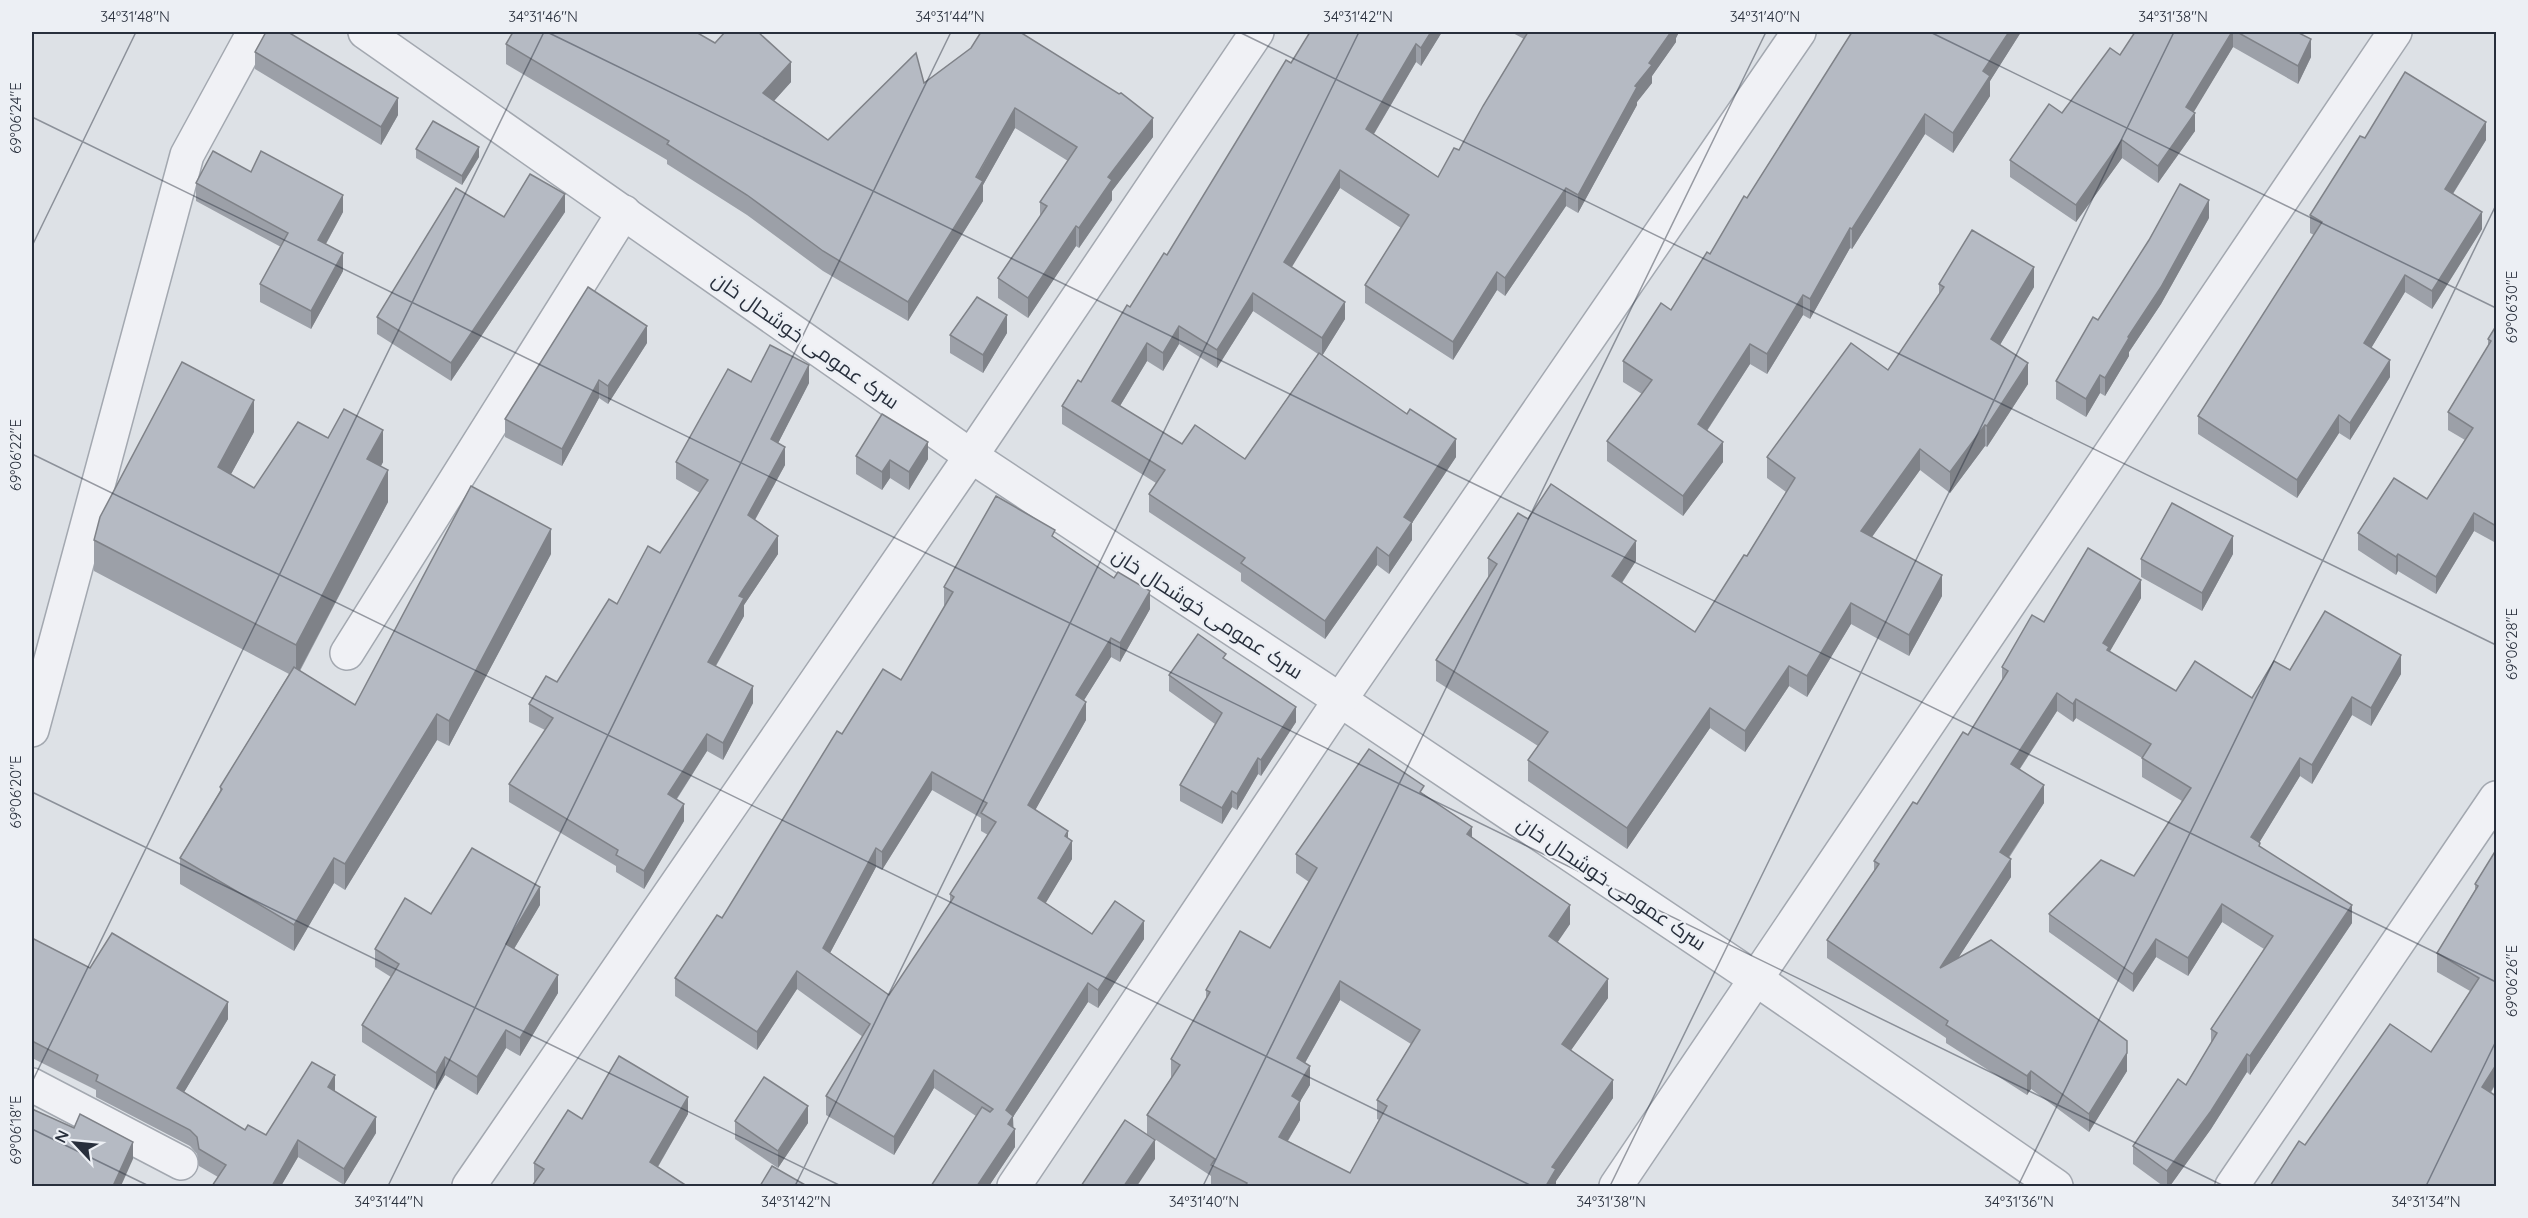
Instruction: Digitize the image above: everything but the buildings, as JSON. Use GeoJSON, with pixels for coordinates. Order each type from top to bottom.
{"type":"FeatureCollection","features":[{"type":"Feature","properties":{"kind":"street"},"geometry":{"type":"LineString","coordinates":[[32,730],[187,155],[254,32]]}},
{"type":"Feature","properties":{"kind":"street","name":"سرک عمومی خوشحال خان"},"geometry":{"type":"LineString","coordinates":[[365,32],[971,456],[1340,700],[1756,980],[2056,1186]]}},
{"type":"Feature","properties":{"kind":"street"},"geometry":{"type":"LineString","coordinates":[[469,1186],[971,456],[1257,32]]}},
{"type":"Feature","properties":{"kind":"street"},"geometry":{"type":"LineString","coordinates":[[1014,1186],[1340,700],[1799,32]]}},
{"type":"Feature","properties":{"kind":"street"},"geometry":{"type":"LineString","coordinates":[[1616,1186],[2395,32]]}},
{"type":"Feature","properties":{"kind":"street"},"geometry":{"type":"LineString","coordinates":[[347,653],[624,212]]}},
{"type":"Feature","properties":{"kind":"street"},"geometry":{"type":"LineString","coordinates":[[2232,1186],[2496,798]]}},
{"type":"Feature","properties":{"kind":"street"},"geometry":{"type":"LineString","coordinates":[[32,1085],[181,1163]]}}]}
